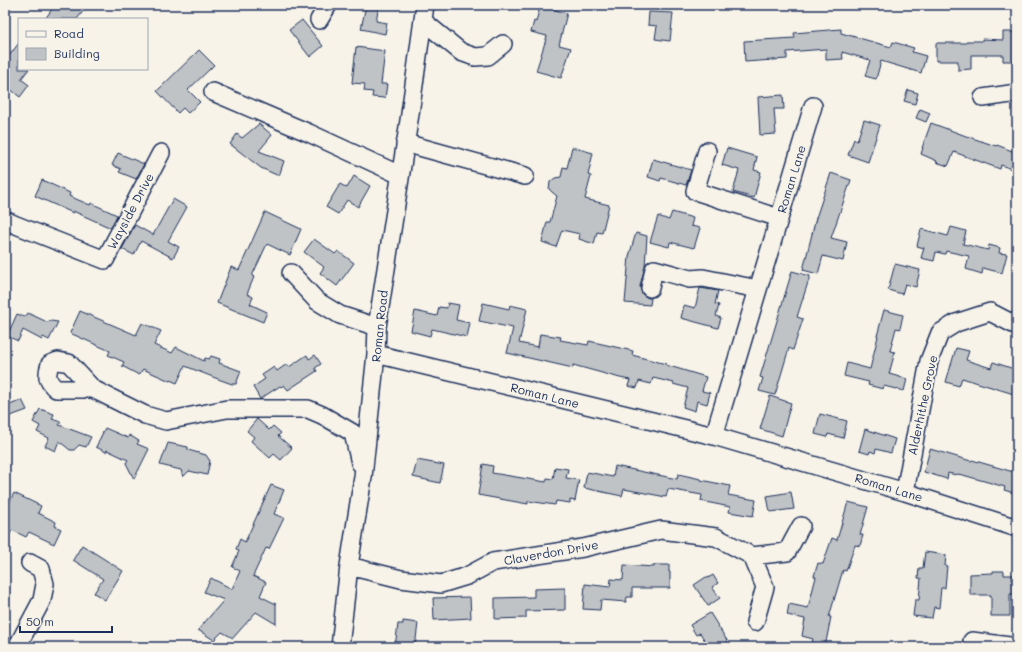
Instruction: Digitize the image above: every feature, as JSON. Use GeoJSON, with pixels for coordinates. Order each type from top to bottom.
{"type":"FeatureCollection","features":[{"type":"Feature","properties":{"kind":"street"},"geometry":{"type":"LineString","coordinates":[[319,20],[328,5]]}},
{"type":"Feature","properties":{"kind":"street"},"geometry":{"type":"LineString","coordinates":[[424,13],[461,52],[475,57],[488,56],[503,44]]}},
{"type":"Feature","properties":{"kind":"street","name":"Roman Road"},"geometry":{"type":"LineString","coordinates":[[340,647],[349,566],[363,476],[376,354],[377,327],[424,13]]}},
{"type":"Feature","properties":{"kind":"street"},"geometry":{"type":"LineString","coordinates":[[213,92],[309,133],[400,175]]}},
{"type":"Feature","properties":{"kind":"street"},"geometry":{"type":"LineString","coordinates":[[983,98],[1017,93]]}},
{"type":"Feature","properties":{"kind":"street","name":"Roman Lane"},"geometry":{"type":"LineString","coordinates":[[714,436],[813,106]]}},
{"type":"Feature","properties":{"kind":"street"},"geometry":{"type":"LineString","coordinates":[[405,143],[525,176]]}},
{"type":"Feature","properties":{"kind":"street"},"geometry":{"type":"LineString","coordinates":[[707,151],[695,191],[779,218]]}},
{"type":"Feature","properties":{"kind":"street","name":"Wayside Drive"},"geometry":{"type":"LineString","coordinates":[[5,220],[105,260],[161,153]]}},
{"type":"Feature","properties":{"kind":"street"},"geometry":{"type":"LineString","coordinates":[[650,288],[654,269],[690,278],[703,278],[758,289]]}},
{"type":"Feature","properties":{"kind":"street"},"geometry":{"type":"LineString","coordinates":[[291,273],[317,301],[340,315],[377,327]]}},
{"type":"Feature","properties":{"kind":"street","name":"Alderhithe Grove"},"geometry":{"type":"LineString","coordinates":[[905,492],[930,361],[940,334],[956,323],[990,312],[1017,326]]}},
{"type":"Feature","properties":{"kind":"street","name":"Roman Lane"},"geometry":{"type":"LineString","coordinates":[[376,354],[714,436],[905,492],[1017,528]]}},
{"type":"Feature","properties":{"kind":"street"},"geometry":{"type":"LineString","coordinates":[[93,389],[145,415],[166,421],[227,409],[308,409],[322,415],[353,433],[363,476]]}},
{"type":"Feature","properties":{"kind":"street"},"geometry":{"type":"LineString","coordinates":[[755,622],[765,587],[752,556],[787,552],[801,526]]}},
{"type":"Feature","properties":{"kind":"street","name":"Claverdon Drive"},"geometry":{"type":"LineString","coordinates":[[349,566],[401,579],[440,584],[467,576],[493,562],[583,548],[661,530],[716,537],[752,556]]}},
{"type":"Feature","properties":{"kind":"street"},"geometry":{"type":"LineString","coordinates":[[17,647],[42,600],[45,584],[41,569],[30,563]]}},
{"type":"Feature","properties":{"kind":"street"},"geometry":{"type":"LineString","coordinates":[[972,640],[1017,647]]}},
{"type":"Feature","properties":{"kind":"building"},"geometry":{"type":"Polygon","coordinates":[[[55,5],[79,5],[85,9],[78,18],[46,18],[55,5]]]}},
{"type":"Feature","properties":{"kind":"building"},"geometry":{"type":"Polygon","coordinates":[[[366,5],[379,5],[376,21],[387,23],[385,34],[361,29],[366,5]]]}},
{"type":"Feature","properties":{"kind":"building"},"geometry":{"type":"Polygon","coordinates":[[[540,6],[567,13],[559,45],[571,48],[561,78],[536,71],[547,36],[531,32],[534,21],[536,22],[540,6]]]}},
{"type":"Feature","properties":{"kind":"building"},"geometry":{"type":"Polygon","coordinates":[[[649,12],[673,13],[670,41],[655,39],[657,26],[648,25],[649,12]]]}},
{"type":"Feature","properties":{"kind":"building"},"geometry":{"type":"Polygon","coordinates":[[[302,20],[323,46],[310,57],[289,30],[302,20]]]}},
{"type":"Feature","properties":{"kind":"building"},"geometry":{"type":"Polygon","coordinates":[[[841,29],[841,33],[891,47],[893,42],[914,48],[912,52],[926,56],[921,73],[881,61],[876,79],[865,76],[870,60],[842,52],[843,59],[826,60],[826,49],[787,52],[787,59],[745,62],[744,41],[795,38],[794,33],[841,29]]]}},
{"type":"Feature","properties":{"kind":"building"},"geometry":{"type":"Polygon","coordinates":[[[1003,32],[1017,32],[1017,61],[1003,61],[1003,55],[971,55],[971,69],[958,70],[958,61],[936,61],[936,43],[967,43],[967,41],[982,41],[982,39],[1003,40],[1003,32]]]}},
{"type":"Feature","properties":{"kind":"building"},"geometry":{"type":"Polygon","coordinates":[[[18,44],[18,70],[28,70],[21,79],[29,85],[20,97],[5,85],[5,61],[18,44]]]}},
{"type":"Feature","properties":{"kind":"building"},"geometry":{"type":"Polygon","coordinates":[[[356,47],[385,51],[381,84],[387,84],[385,98],[372,97],[373,92],[364,91],[365,84],[352,83],[356,47]]]}},
{"type":"Feature","properties":{"kind":"building"},"geometry":{"type":"Polygon","coordinates":[[[199,50],[214,65],[188,90],[200,102],[188,113],[183,108],[178,113],[157,91],[199,50]]]}},
{"type":"Feature","properties":{"kind":"building"},"geometry":{"type":"Polygon","coordinates":[[[908,90],[918,93],[915,104],[904,101],[908,90]]]}},
{"type":"Feature","properties":{"kind":"building"},"geometry":{"type":"Polygon","coordinates":[[[783,95],[784,109],[774,109],[776,134],[760,135],[758,97],[783,95]]]}},
{"type":"Feature","properties":{"kind":"building"},"geometry":{"type":"Polygon","coordinates":[[[920,109],[930,113],[926,122],[916,118],[920,109]]]}},
{"type":"Feature","properties":{"kind":"building"},"geometry":{"type":"Polygon","coordinates":[[[864,120],[880,125],[868,162],[848,155],[854,139],[857,141],[864,120]]]}},
{"type":"Feature","properties":{"kind":"building"},"geometry":{"type":"Polygon","coordinates":[[[931,123],[1017,153],[1017,171],[1001,165],[1000,169],[954,152],[948,166],[936,162],[937,161],[921,154],[931,123]]]}},
{"type":"Feature","properties":{"kind":"building"},"geometry":{"type":"Polygon","coordinates":[[[259,124],[272,135],[259,151],[284,161],[279,176],[261,168],[230,144],[237,134],[242,138],[259,124]]]}},
{"type":"Feature","properties":{"kind":"building"},"geometry":{"type":"Polygon","coordinates":[[[572,147],[593,153],[588,175],[591,176],[585,199],[609,205],[602,233],[597,232],[594,244],[579,239],[580,234],[562,230],[556,247],[542,242],[547,222],[550,222],[557,196],[549,189],[550,182],[555,178],[561,177],[563,167],[567,168],[572,147]]]}},
{"type":"Feature","properties":{"kind":"building"},"geometry":{"type":"Polygon","coordinates":[[[727,148],[757,157],[754,170],[761,172],[754,198],[733,192],[739,170],[722,165],[727,148]]]}},
{"type":"Feature","properties":{"kind":"building"},"geometry":{"type":"Polygon","coordinates":[[[118,153],[144,164],[136,179],[119,172],[121,169],[112,165],[118,153]]]}},
{"type":"Feature","properties":{"kind":"building"},"geometry":{"type":"Polygon","coordinates":[[[653,159],[691,170],[686,185],[661,178],[660,181],[648,177],[653,159]]]}},
{"type":"Feature","properties":{"kind":"building"},"geometry":{"type":"Polygon","coordinates":[[[831,173],[851,180],[831,238],[847,242],[843,261],[823,256],[818,274],[803,270],[816,218],[831,173]]]}},
{"type":"Feature","properties":{"kind":"building"},"geometry":{"type":"Polygon","coordinates":[[[354,176],[370,186],[358,207],[347,200],[338,214],[326,207],[340,184],[347,188],[354,176]]]}},
{"type":"Feature","properties":{"kind":"building"},"geometry":{"type":"Polygon","coordinates":[[[42,180],[70,193],[69,196],[90,205],[91,203],[117,215],[111,228],[35,196],[42,180]]]}},
{"type":"Feature","properties":{"kind":"building"},"geometry":{"type":"Polygon","coordinates":[[[173,199],[187,207],[168,241],[179,247],[173,258],[141,241],[134,255],[122,249],[135,225],[153,235],[173,199]]]}},
{"type":"Feature","properties":{"kind":"building"},"geometry":{"type":"Polygon","coordinates":[[[265,212],[301,229],[290,255],[267,244],[252,276],[254,277],[247,294],[253,297],[250,304],[267,312],[263,322],[217,303],[231,267],[239,270],[265,212]]]}},
{"type":"Feature","properties":{"kind":"building"},"geometry":{"type":"Polygon","coordinates":[[[672,212],[693,218],[691,226],[700,228],[694,248],[670,242],[669,247],[650,242],[658,216],[669,220],[672,212]]]}},
{"type":"Feature","properties":{"kind":"building"},"geometry":{"type":"Polygon","coordinates":[[[951,227],[966,231],[963,244],[988,250],[989,245],[1000,248],[999,253],[1007,254],[1002,273],[983,268],[982,274],[966,269],[969,256],[946,251],[945,254],[936,252],[934,261],[921,258],[924,248],[917,246],[921,229],[948,236],[951,227]]]}},
{"type":"Feature","properties":{"kind":"building"},"geometry":{"type":"Polygon","coordinates":[[[636,233],[647,236],[645,266],[640,286],[643,295],[651,298],[650,305],[625,303],[629,256],[636,233]]]}},
{"type":"Feature","properties":{"kind":"building"},"geometry":{"type":"Polygon","coordinates":[[[314,239],[335,254],[338,251],[354,263],[337,286],[320,273],[324,267],[304,252],[314,239]]]}},
{"type":"Feature","properties":{"kind":"building"},"geometry":{"type":"Polygon","coordinates":[[[895,264],[920,270],[916,287],[905,284],[902,294],[888,290],[895,264]]]}},
{"type":"Feature","properties":{"kind":"building"},"geometry":{"type":"Polygon","coordinates":[[[792,271],[810,276],[797,317],[803,319],[793,350],[789,348],[775,395],[759,391],[763,378],[760,377],[792,271]]]}},
{"type":"Feature","properties":{"kind":"building"},"geometry":{"type":"Polygon","coordinates":[[[700,288],[718,291],[715,304],[719,305],[716,316],[721,318],[718,328],[681,318],[684,305],[695,308],[700,288]]]}},
{"type":"Feature","properties":{"kind":"building"},"geometry":{"type":"Polygon","coordinates":[[[448,303],[459,305],[456,320],[470,323],[467,337],[432,329],[430,336],[411,331],[415,311],[437,316],[439,307],[447,308],[448,303]]]}},
{"type":"Feature","properties":{"kind":"building"},"geometry":{"type":"Polygon","coordinates":[[[483,303],[509,309],[510,305],[527,309],[519,343],[538,347],[540,334],[561,337],[560,340],[588,345],[589,341],[633,351],[632,355],[706,377],[702,391],[710,393],[707,404],[697,401],[695,411],[683,407],[688,388],[673,384],[674,383],[653,378],[651,384],[639,381],[637,388],[628,386],[630,380],[573,365],[573,368],[507,353],[513,328],[479,321],[483,303]]]}},
{"type":"Feature","properties":{"kind":"building"},"geometry":{"type":"Polygon","coordinates":[[[884,310],[903,315],[900,329],[896,328],[890,351],[895,352],[889,374],[907,379],[904,391],[884,386],[883,389],[868,385],[869,382],[844,376],[847,363],[870,369],[884,310]]]}},
{"type":"Feature","properties":{"kind":"building"},"geometry":{"type":"Polygon","coordinates":[[[80,311],[136,335],[142,323],[161,331],[154,345],[172,353],[176,347],[204,361],[205,358],[209,359],[211,356],[220,359],[219,363],[241,371],[236,384],[232,384],[185,366],[177,383],[143,369],[139,375],[122,366],[124,362],[108,355],[110,351],[70,333],[80,311]]]}},
{"type":"Feature","properties":{"kind":"building"},"geometry":{"type":"Polygon","coordinates":[[[28,313],[47,322],[58,322],[49,340],[43,337],[42,340],[23,330],[18,341],[7,336],[17,314],[25,317],[28,313]]]}},
{"type":"Feature","properties":{"kind":"building"},"geometry":{"type":"Polygon","coordinates":[[[956,348],[969,351],[966,360],[991,368],[993,362],[1017,370],[1017,395],[962,378],[959,386],[946,382],[956,348]]]}},
{"type":"Feature","properties":{"kind":"building"},"geometry":{"type":"Polygon","coordinates":[[[307,355],[309,359],[315,355],[321,364],[315,368],[317,371],[288,390],[284,385],[281,387],[280,386],[260,399],[253,387],[265,379],[262,375],[274,367],[277,371],[287,364],[289,367],[307,355]]]}},
{"type":"Feature","properties":{"kind":"building"},"geometry":{"type":"Polygon","coordinates":[[[770,396],[791,403],[782,436],[760,429],[770,396]]]}},
{"type":"Feature","properties":{"kind":"building"},"geometry":{"type":"Polygon","coordinates":[[[22,400],[27,410],[5,418],[5,407],[22,400]]]}},
{"type":"Feature","properties":{"kind":"building"},"geometry":{"type":"Polygon","coordinates":[[[40,409],[54,414],[52,419],[61,422],[59,425],[91,437],[86,447],[79,445],[74,450],[70,450],[59,441],[55,451],[45,446],[49,438],[37,432],[40,426],[33,422],[40,409]]]}},
{"type":"Feature","properties":{"kind":"building"},"geometry":{"type":"Polygon","coordinates":[[[820,414],[847,421],[843,438],[828,434],[827,437],[815,434],[820,414]]]}},
{"type":"Feature","properties":{"kind":"building"},"geometry":{"type":"Polygon","coordinates":[[[257,419],[269,430],[273,426],[281,433],[278,436],[292,448],[281,460],[274,454],[270,458],[251,441],[254,437],[247,431],[257,419]]]}},
{"type":"Feature","properties":{"kind":"building"},"geometry":{"type":"Polygon","coordinates":[[[105,428],[128,438],[129,435],[139,441],[137,444],[149,449],[134,479],[126,463],[128,460],[107,450],[106,452],[96,447],[105,428]]]}},
{"type":"Feature","properties":{"kind":"building"},"geometry":{"type":"Polygon","coordinates":[[[865,429],[895,439],[891,453],[876,449],[875,453],[870,451],[869,454],[859,451],[865,429]]]}},
{"type":"Feature","properties":{"kind":"building"},"geometry":{"type":"Polygon","coordinates":[[[168,443],[188,447],[188,450],[206,455],[210,461],[207,475],[189,471],[183,477],[181,470],[160,465],[168,443]]]}},
{"type":"Feature","properties":{"kind":"building"},"geometry":{"type":"Polygon","coordinates":[[[930,449],[1017,473],[1017,494],[1004,490],[1005,487],[963,475],[948,473],[947,479],[924,472],[930,449]]]}},
{"type":"Feature","properties":{"kind":"building"},"geometry":{"type":"Polygon","coordinates":[[[417,460],[444,465],[440,483],[413,477],[417,460]]]}},
{"type":"Feature","properties":{"kind":"building"},"geometry":{"type":"Polygon","coordinates":[[[483,464],[493,466],[492,473],[546,482],[547,478],[553,479],[555,467],[568,469],[566,478],[579,480],[575,501],[570,500],[570,503],[556,501],[555,505],[528,501],[528,504],[478,495],[483,464]]]}},
{"type":"Feature","properties":{"kind":"building"},"geometry":{"type":"Polygon","coordinates":[[[615,466],[677,479],[678,474],[730,486],[728,495],[756,500],[753,516],[729,512],[730,507],[701,501],[702,495],[668,489],[666,497],[624,489],[622,496],[584,488],[587,472],[613,477],[615,466]]]}},
{"type":"Feature","properties":{"kind":"building"},"geometry":{"type":"Polygon","coordinates":[[[271,485],[284,490],[274,514],[284,518],[269,549],[266,548],[253,576],[266,582],[260,596],[276,604],[276,624],[256,612],[233,638],[222,632],[214,640],[198,630],[224,600],[204,592],[211,578],[232,589],[240,571],[232,567],[239,551],[236,549],[240,539],[245,542],[271,485]]]}},
{"type":"Feature","properties":{"kind":"building"},"geometry":{"type":"Polygon","coordinates":[[[791,492],[794,509],[770,512],[767,496],[791,492]]]}},
{"type":"Feature","properties":{"kind":"building"},"geometry":{"type":"Polygon","coordinates":[[[14,493],[41,506],[38,513],[56,522],[55,526],[61,529],[54,544],[29,532],[26,537],[12,530],[5,544],[5,511],[14,493]]]}},
{"type":"Feature","properties":{"kind":"building"},"geometry":{"type":"Polygon","coordinates":[[[848,502],[868,507],[860,535],[863,535],[860,546],[855,545],[846,571],[843,570],[829,617],[831,617],[825,647],[811,647],[813,639],[802,636],[805,619],[787,615],[789,604],[808,608],[818,563],[823,564],[832,538],[837,540],[848,502]]]}},
{"type":"Feature","properties":{"kind":"building"},"geometry":{"type":"Polygon","coordinates":[[[82,545],[123,571],[105,600],[94,593],[103,579],[73,560],[82,545]]]}},
{"type":"Feature","properties":{"kind":"building"},"geometry":{"type":"Polygon","coordinates":[[[925,552],[946,555],[945,566],[947,566],[945,588],[941,588],[939,608],[934,607],[932,618],[913,616],[915,600],[919,600],[921,578],[918,578],[919,568],[923,568],[925,552]]]}},
{"type":"Feature","properties":{"kind":"building"},"geometry":{"type":"Polygon","coordinates":[[[624,565],[654,567],[654,565],[669,565],[670,588],[632,588],[632,597],[627,597],[626,602],[601,600],[600,610],[583,609],[585,584],[610,587],[611,579],[623,580],[624,565]]]}},
{"type":"Feature","properties":{"kind":"building"},"geometry":{"type":"Polygon","coordinates":[[[993,571],[1004,571],[1004,575],[1017,575],[1017,594],[1010,594],[1010,616],[991,616],[991,595],[970,595],[970,574],[993,573],[993,571]]]}},
{"type":"Feature","properties":{"kind":"building"},"geometry":{"type":"Polygon","coordinates":[[[713,575],[718,583],[712,587],[720,598],[708,606],[694,585],[706,577],[708,578],[713,575]]]}},
{"type":"Feature","properties":{"kind":"building"},"geometry":{"type":"Polygon","coordinates":[[[565,588],[565,610],[526,611],[526,618],[495,619],[495,598],[534,597],[534,589],[565,588]]]}},
{"type":"Feature","properties":{"kind":"building"},"geometry":{"type":"Polygon","coordinates":[[[470,597],[471,618],[434,620],[433,598],[470,597]]]}},
{"type":"Feature","properties":{"kind":"building"},"geometry":{"type":"Polygon","coordinates":[[[710,613],[728,642],[720,647],[709,647],[700,633],[696,635],[690,625],[710,613]]]}},
{"type":"Feature","properties":{"kind":"building"},"geometry":{"type":"Polygon","coordinates":[[[403,621],[418,623],[415,647],[395,647],[398,624],[403,624],[403,621]]]}}]}
